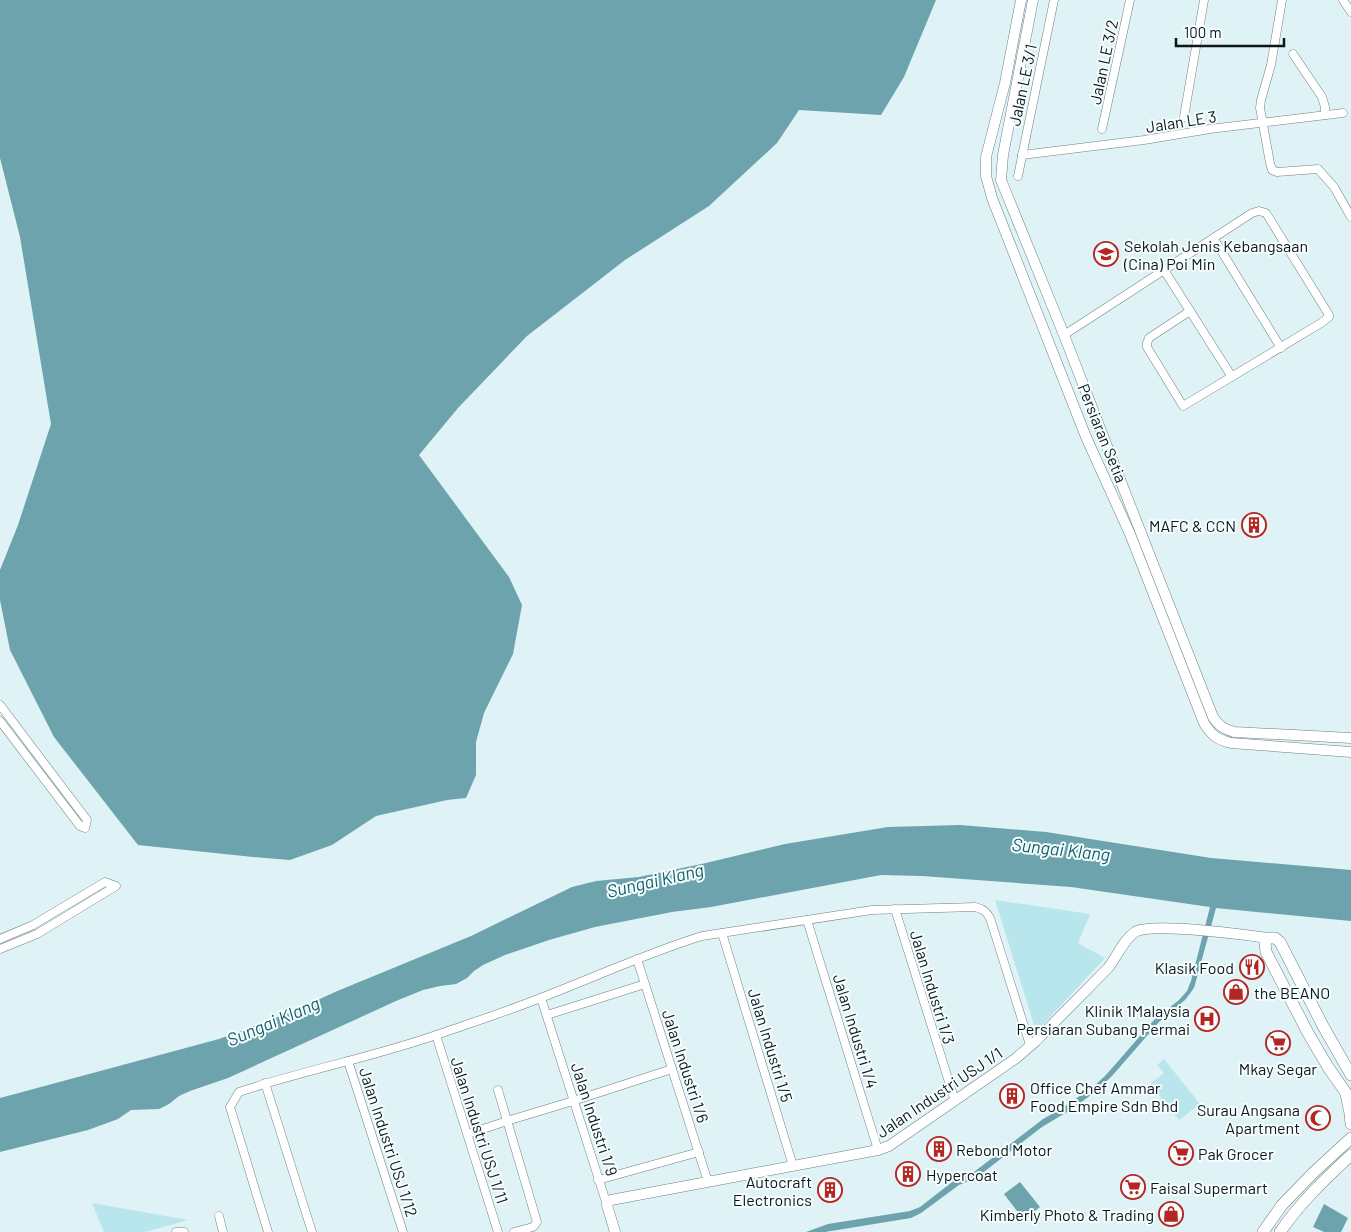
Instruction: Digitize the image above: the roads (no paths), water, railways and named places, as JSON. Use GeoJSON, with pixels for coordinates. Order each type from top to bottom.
{"type":"FeatureCollection","features":[{"type":"Feature","properties":{"kind":"main road"},"geometry":{"type":"LineString","coordinates":[[1340,1148],[1351,1124],[1348,1096],[1308,1033],[1266,952],[1265,943],[1268,938],[1275,938],[1280,942],[1323,1026],[1351,1075]]}},
{"type":"Feature","properties":{"kind":"main road"},"geometry":{"type":"LineString","coordinates":[[1263,1232],[1282,1205],[1351,1138]]}},
{"type":"Feature","properties":{"kind":"main road"},"geometry":{"type":"LineString","coordinates":[[1280,1232],[1312,1192],[1349,1158]]}},
{"type":"Feature","properties":{"kind":"street","name":"Persiaran Setia"},"geometry":{"type":"LineString","coordinates":[[1021,0],[986,157],[986,176],[992,198],[1096,459],[1130,534],[1204,723],[1212,735]]}},
{"type":"Feature","properties":{"kind":"street","name":"Persiaran Setia"},"geometry":{"type":"LineString","coordinates":[[1033,0],[1003,155],[1001,180],[1064,335],[1213,718],[1221,726]]}},
{"type":"Feature","properties":{"kind":"street","name":"Jalan LE 3/1"},"geometry":{"type":"LineString","coordinates":[[1018,176],[1054,0]]}},
{"type":"Feature","properties":{"kind":"street","name":"Jalan LE 3/2"},"geometry":{"type":"LineString","coordinates":[[1102,130],[1130,0]]}},
{"type":"Feature","properties":{"kind":"street"},"geometry":{"type":"LineString","coordinates":[[1184,117],[1204,0]]}},
{"type":"Feature","properties":{"kind":"street"},"geometry":{"type":"LineString","coordinates":[[1282,0],[1271,65],[1260,108],[1272,170],[1277,172],[1318,169],[1334,187],[1351,217]]}},
{"type":"Feature","properties":{"kind":"street"},"geometry":{"type":"LineString","coordinates":[[1343,0],[1351,12]]}},
{"type":"Feature","properties":{"kind":"street"},"geometry":{"type":"LineString","coordinates":[[1293,54],[1322,97],[1325,115]]}},
{"type":"Feature","properties":{"kind":"street","name":"Jalan LE 3"},"geometry":{"type":"LineString","coordinates":[[1022,155],[1343,112]]}},
{"type":"Feature","properties":{"kind":"street"},"geometry":{"type":"LineString","coordinates":[[1049,342],[1064,335],[1252,213],[1259,211],[1266,213],[1329,315],[1326,320],[1281,348],[1182,406],[1147,343],[1149,338],[1190,312]]}},
{"type":"Feature","properties":{"kind":"street"},"geometry":{"type":"LineString","coordinates":[[1214,239],[1281,348]]}},
{"type":"Feature","properties":{"kind":"street"},"geometry":{"type":"LineString","coordinates":[[1164,270],[1232,377]]}},
{"type":"Feature","properties":{"kind":"street"},"geometry":{"type":"LineString","coordinates":[[0,705],[87,820],[85,828],[80,826],[0,721]]}},
{"type":"Feature","properties":{"kind":"street"},"geometry":{"type":"LineString","coordinates":[[1351,738],[1234,732],[1221,726],[1212,735],[1231,743],[1351,752]]}},
{"type":"Feature","properties":{"kind":"street"},"geometry":{"type":"LineString","coordinates":[[0,939],[33,925],[105,882],[116,886],[37,934],[0,949]]}},
{"type":"Feature","properties":{"kind":"street"},"geometry":{"type":"LineString","coordinates":[[268,1232],[230,1108],[239,1092],[265,1083],[436,1036],[702,936],[872,910],[975,907],[984,910],[990,918],[1030,1046]]}},
{"type":"Feature","properties":{"kind":"street","name":"Jalan Industri 1/3"},"geometry":{"type":"LineString","coordinates":[[895,909],[955,1101]]}},
{"type":"Feature","properties":{"kind":"street","name":"Jalan Industri 1/4"},"geometry":{"type":"LineString","coordinates":[[807,920],[878,1150]]}},
{"type":"Feature","properties":{"kind":"street","name":"Jalan Industri USJ 1/1"},"geometry":{"type":"LineString","coordinates":[[607,1205],[611,1200],[878,1150],[889,1146],[1015,1059],[1114,962],[1128,939],[1139,930],[1162,928],[1268,938]]}},
{"type":"Feature","properties":{"kind":"street","name":"Jalan Industri 1/5"},"geometry":{"type":"LineString","coordinates":[[722,933],[793,1166]]}},
{"type":"Feature","properties":{"kind":"street","name":"Jalan Industri 1/6"},"geometry":{"type":"LineString","coordinates":[[638,959],[708,1182]]}},
{"type":"Feature","properties":{"kind":"street"},"geometry":{"type":"LineString","coordinates":[[547,1014],[646,984]]}},
{"type":"Feature","properties":{"kind":"street","name":"Jalan Industri 1/9"},"geometry":{"type":"LineString","coordinates":[[541,998],[615,1232]]}},
{"type":"Feature","properties":{"kind":"street","name":"Jalan Industri USJ 1/11"},"geometry":{"type":"LineString","coordinates":[[436,1036],[498,1232]]}},
{"type":"Feature","properties":{"kind":"street","name":"Jalan Industri USJ 1/12"},"geometry":{"type":"LineString","coordinates":[[348,1061],[403,1232]]}},
{"type":"Feature","properties":{"kind":"street"},"geometry":{"type":"LineString","coordinates":[[468,1134],[672,1069]]}},
{"type":"Feature","properties":{"kind":"street"},"geometry":{"type":"LineString","coordinates":[[265,1083],[312,1232]]}},
{"type":"Feature","properties":{"kind":"street"},"geometry":{"type":"LineString","coordinates":[[498,1090],[538,1222],[532,1228],[514,1232]]}},
{"type":"Feature","properties":{"kind":"street"},"geometry":{"type":"LineString","coordinates":[[598,1180],[699,1152]]}},
{"type":"Feature","properties":{"kind":"street"},"geometry":{"type":"LineString","coordinates":[[218,1216],[223,1232]]}},
{"type":"Feature","properties":{"kind":"street"},"geometry":{"type":"LineString","coordinates":[[176,1232],[184,1232]]}},
{"type":"Feature","properties":{"kind":"water"},"geometry":{"type":"Polygon","coordinates":[[[0,0],[936,0],[904,77],[881,115],[799,110],[777,143],[709,206],[625,260],[527,336],[458,408],[419,455],[509,577],[522,605],[513,654],[484,713],[476,742],[476,775],[466,798],[447,800],[376,816],[332,845],[290,860],[138,845],[54,737],[10,650],[0,600],[0,570],[18,525],[51,424],[20,237],[0,158],[0,0]]]}},
{"type":"Feature","properties":{"kind":"water","name":"Sungai Klang"},"geometry":{"type":"Polygon","coordinates":[[[960,825],[1046,832],[1211,858],[1351,870],[1351,921],[1216,908],[1194,988],[1185,1000],[1159,1022],[1112,1076],[1095,1092],[1072,1109],[1042,1127],[976,1178],[959,1185],[921,1213],[911,1218],[825,1232],[806,1232],[828,1224],[910,1211],[920,1207],[956,1179],[974,1172],[1043,1119],[1094,1086],[1154,1020],[1187,991],[1210,907],[1071,887],[922,876],[881,875],[595,927],[505,955],[483,965],[456,984],[423,990],[396,1001],[228,1078],[179,1096],[159,1109],[131,1110],[118,1119],[88,1130],[0,1152],[0,1098],[219,1039],[294,1011],[471,936],[572,887],[596,881],[639,877],[785,844],[888,827],[960,825]]]}},
{"type":"Feature","properties":{"kind":"water"},"geometry":{"type":"Polygon","coordinates":[[[1020,1182],[1040,1207],[1024,1220],[1004,1194],[1020,1182]]]}},
{"type":"Feature","properties":{"kind":"water"},"geometry":{"type":"Polygon","coordinates":[[[1324,1204],[1348,1218],[1341,1232],[1324,1232],[1313,1227],[1324,1204]]]}},
{"type":"Feature","properties":{"kind":"place","name":"Sekolah Jenis Kebangsaan (Cina) Poi Min"},"geometry":{"type":"Point","coordinates":[1106,254]}},
{"type":"Feature","properties":{"kind":"place","name":"MAFC & CCN"},"geometry":{"type":"Point","coordinates":[1254,525]}},
{"type":"Feature","properties":{"kind":"place","name":"Klasik Food"},"geometry":{"type":"Point","coordinates":[1252,967]}},
{"type":"Feature","properties":{"kind":"place","name":"the BEANO"},"geometry":{"type":"Point","coordinates":[1236,992]}},
{"type":"Feature","properties":{"kind":"place","name":"Klinik 1Malaysia Persiaran Subang Permai"},"geometry":{"type":"Point","coordinates":[1207,1019]}},
{"type":"Feature","properties":{"kind":"place","name":"Mkay Segar"},"geometry":{"type":"Point","coordinates":[1278,1043]}},
{"type":"Feature","properties":{"kind":"place","name":"Office Chef Ammar Food Empire Sdn Bhd"},"geometry":{"type":"Point","coordinates":[1012,1096]}},
{"type":"Feature","properties":{"kind":"place","name":"Surau Angsana Apartment"},"geometry":{"type":"Point","coordinates":[1318,1118]}},
{"type":"Feature","properties":{"kind":"place","name":"Rebond Motor"},"geometry":{"type":"Point","coordinates":[939,1149]}},
{"type":"Feature","properties":{"kind":"place","name":"Pak Grocer"},"geometry":{"type":"Point","coordinates":[1181,1153]}},
{"type":"Feature","properties":{"kind":"place","name":"Hypercoat"},"geometry":{"type":"Point","coordinates":[908,1174]}},
{"type":"Feature","properties":{"kind":"place","name":"Faisal Supermart"},"geometry":{"type":"Point","coordinates":[1133,1187]}},
{"type":"Feature","properties":{"kind":"place","name":"Autocraft Electronics"},"geometry":{"type":"Point","coordinates":[830,1190]}},
{"type":"Feature","properties":{"kind":"place","name":"Kimberly Photo & Trading"},"geometry":{"type":"Point","coordinates":[1171,1214]}}]}
